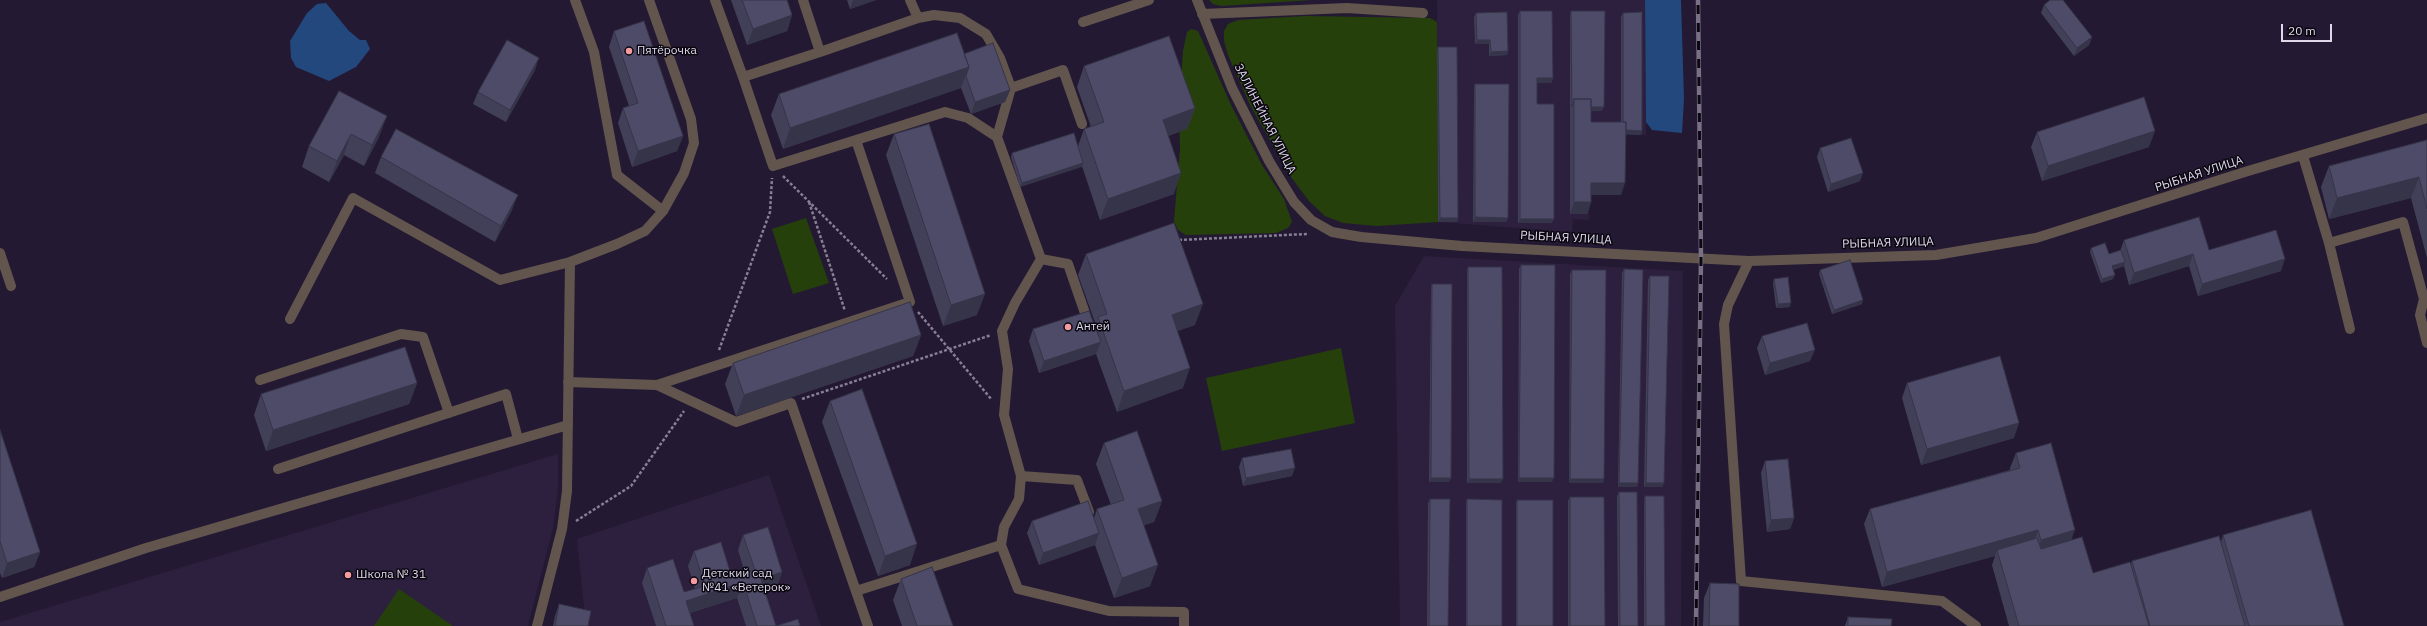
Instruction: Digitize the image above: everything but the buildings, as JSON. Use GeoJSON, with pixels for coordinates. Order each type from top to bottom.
{"type":"FeatureCollection","features":[{"type":"Feature","properties":{"kind":"street"},"geometry":{"type":"LineString","coordinates":[[575,0],[594,52],[617,175],[663,211]]}},
{"type":"Feature","properties":{"kind":"street"},"geometry":{"type":"LineString","coordinates":[[290,319],[353,198],[500,280],[570,262],[617,244],[645,231],[663,211],[684,173],[694,143],[691,119],[649,0]]}},
{"type":"Feature","properties":{"kind":"street"},"geometry":{"type":"LineString","coordinates":[[714,0],[743,78],[773,166],[945,112],[968,118],[998,137]]}},
{"type":"Feature","properties":{"kind":"street"},"geometry":{"type":"LineString","coordinates":[[803,0],[820,52]]}},
{"type":"Feature","properties":{"kind":"street"},"geometry":{"type":"LineString","coordinates":[[910,0],[918,18]]}},
{"type":"Feature","properties":{"kind":"street"},"geometry":{"type":"LineString","coordinates":[[1083,22],[1149,0]]}},
{"type":"Feature","properties":{"kind":"street","name":"ЗАЛИНЕЙНАЯ УЛИЦА"},"geometry":{"type":"LineString","coordinates":[[1197,0],[1232,88],[1287,190],[1302,213],[1332,232]]}},
{"type":"Feature","properties":{"kind":"street"},"geometry":{"type":"LineString","coordinates":[[1202,14],[1347,8],[1423,13]]}},
{"type":"Feature","properties":{"kind":"street"},"geometry":{"type":"LineString","coordinates":[[743,78],[918,18],[934,15],[960,18],[986,34],[1000,58],[1011,88],[998,137],[1041,259],[1015,303],[1002,331],[1008,369],[1004,416],[1021,476],[1019,499],[1004,527],[1001,545],[1018,589],[1108,611],[1184,612],[1184,626]]}},
{"type":"Feature","properties":{"kind":"street"},"geometry":{"type":"LineString","coordinates":[[1011,88],[1063,70],[1082,124]]}},
{"type":"Feature","properties":{"kind":"street","name":"РЫБНАЯ УЛИЦА"},"geometry":{"type":"LineString","coordinates":[[1332,232],[1362,237],[1462,246],[1749,261],[1936,255],[2036,238],[2427,118]]}},
{"type":"Feature","properties":{"kind":"street"},"geometry":{"type":"LineString","coordinates":[[568,382],[657,385],[910,302],[856,140]]}},
{"type":"Feature","properties":{"kind":"street"},"geometry":{"type":"LineString","coordinates":[[2303,156],[2329,244],[2350,329]]}},
{"type":"Feature","properties":{"kind":"street"},"geometry":{"type":"LineString","coordinates":[[2329,244],[2403,222],[2424,299],[2420,315],[2427,343]]}},
{"type":"Feature","properties":{"kind":"street"},"geometry":{"type":"LineString","coordinates":[[0,253],[2,264],[11,286]]}},
{"type":"Feature","properties":{"kind":"street"},"geometry":{"type":"LineString","coordinates":[[1041,259],[1068,264],[1086,316]]}},
{"type":"Feature","properties":{"kind":"street"},"geometry":{"type":"LineString","coordinates":[[1749,261],[1728,305],[1724,324],[1741,581],[1942,601],[1976,626]]}},
{"type":"Feature","properties":{"kind":"street"},"geometry":{"type":"LineString","coordinates":[[537,626],[562,529],[567,491],[570,262]]}},
{"type":"Feature","properties":{"kind":"street"},"geometry":{"type":"LineString","coordinates":[[260,380],[402,334],[423,337],[449,413]]}},
{"type":"Feature","properties":{"kind":"street"},"geometry":{"type":"LineString","coordinates":[[657,385],[736,422],[791,403],[868,626]]}},
{"type":"Feature","properties":{"kind":"street"},"geometry":{"type":"LineString","coordinates":[[278,469],[506,394],[518,439]]}},
{"type":"Feature","properties":{"kind":"street"},"geometry":{"type":"LineString","coordinates":[[0,598],[146,548],[568,425]]}},
{"type":"Feature","properties":{"kind":"street"},"geometry":{"type":"LineString","coordinates":[[1021,476],[1077,480],[1090,512]]}},
{"type":"Feature","properties":{"kind":"street"},"geometry":{"type":"LineString","coordinates":[[856,591],[1001,545]]}},
{"type":"Feature","properties":{"kind":"path"},"geometry":{"type":"LineString","coordinates":[[773,166],[893,285]]}},
{"type":"Feature","properties":{"kind":"path"},"geometry":{"type":"LineString","coordinates":[[712,367],[770,212],[773,166]]}},
{"type":"Feature","properties":{"kind":"path"},"geometry":{"type":"LineString","coordinates":[[808,201],[848,322]]}},
{"type":"Feature","properties":{"kind":"path"},"geometry":{"type":"LineString","coordinates":[[1177,240],[1309,234]]}},
{"type":"Feature","properties":{"kind":"path"},"geometry":{"type":"LineString","coordinates":[[910,302],[1004,416]]}},
{"type":"Feature","properties":{"kind":"path"},"geometry":{"type":"LineString","coordinates":[[791,403],[1002,331]]}},
{"type":"Feature","properties":{"kind":"path"},"geometry":{"type":"LineString","coordinates":[[562,529],[631,486],[691,401]]}},
{"type":"Feature","properties":{"kind":"shaded area"},"geometry":{"type":"Polygon","coordinates":[[[1437,0],[1645,0],[1646,135],[1589,134],[1589,220],[1573,219],[1572,232],[1438,222],[1437,0]]]}},
{"type":"Feature","properties":{"kind":"shaded area"},"geometry":{"type":"Polygon","coordinates":[[[1424,256],[1683,271],[1681,626],[1400,626],[1395,306],[1424,256]]]}},
{"type":"Feature","properties":{"kind":"shaded area","name":"Школа № 31"},"geometry":{"type":"Polygon","coordinates":[[[558,454],[558,489],[553,528],[528,626],[0,626],[0,622],[558,454]]]}},
{"type":"Feature","properties":{"kind":"shaded area","name":"Детский сад №41 «Ветерок»"},"geometry":{"type":"Polygon","coordinates":[[[769,475],[821,626],[586,626],[577,539],[769,475]]]}},
{"type":"Feature","properties":{"kind":"green space"},"geometry":{"type":"Polygon","coordinates":[[[1209,0],[1312,0],[1221,6],[1213,4],[1209,0]]]}},
{"type":"Feature","properties":{"kind":"green space"},"geometry":{"type":"Polygon","coordinates":[[[1305,16],[1430,18],[1437,22],[1438,222],[1377,226],[1343,223],[1325,216],[1309,201],[1291,177],[1251,107],[1228,55],[1224,41],[1224,31],[1228,24],[1238,20],[1305,16]]]}},
{"type":"Feature","properties":{"kind":"green space"},"geometry":{"type":"Polygon","coordinates":[[[1191,29],[1198,31],[1231,105],[1262,165],[1284,199],[1292,222],[1288,228],[1276,233],[1186,235],[1178,230],[1174,221],[1180,149],[1179,111],[1183,51],[1187,32],[1191,29]]]}},
{"type":"Feature","properties":{"kind":"green space"},"geometry":{"type":"Polygon","coordinates":[[[806,218],[829,283],[793,294],[772,229],[806,218]]]}},
{"type":"Feature","properties":{"kind":"green space"},"geometry":{"type":"Polygon","coordinates":[[[1341,348],[1355,423],[1222,451],[1206,378],[1341,348]]]}},
{"type":"Feature","properties":{"kind":"green space"},"geometry":{"type":"Polygon","coordinates":[[[399,589],[453,626],[374,626],[399,589]]]}},
{"type":"Feature","properties":{"kind":"water"},"geometry":{"type":"Polygon","coordinates":[[[1645,0],[1681,0],[1684,99],[1682,133],[1652,130],[1646,122],[1645,0]]]}},
{"type":"Feature","properties":{"kind":"water"},"geometry":{"type":"Polygon","coordinates":[[[326,3],[349,31],[360,40],[366,40],[370,49],[356,67],[329,81],[296,67],[291,58],[290,41],[307,13],[317,4],[326,3]]]}},
{"type":"Feature","properties":{"kind":"railway"},"geometry":{"type":"LineString","coordinates":[[1696,626],[1701,259],[1698,0]]}},
{"type":"Feature","properties":{"kind":"place","name":"Пятёрочка"},"geometry":{"type":"Point","coordinates":[629,51]}},
{"type":"Feature","properties":{"kind":"place","name":"Антей"},"geometry":{"type":"Point","coordinates":[1068,327]}},
{"type":"Feature","properties":{"kind":"place","name":"Школа № 31"},"geometry":{"type":"Point","coordinates":[348,575]}},
{"type":"Feature","properties":{"kind":"place","name":"Детский сад №41 «Ветерок»"},"geometry":{"type":"Point","coordinates":[694,581]}}]}
